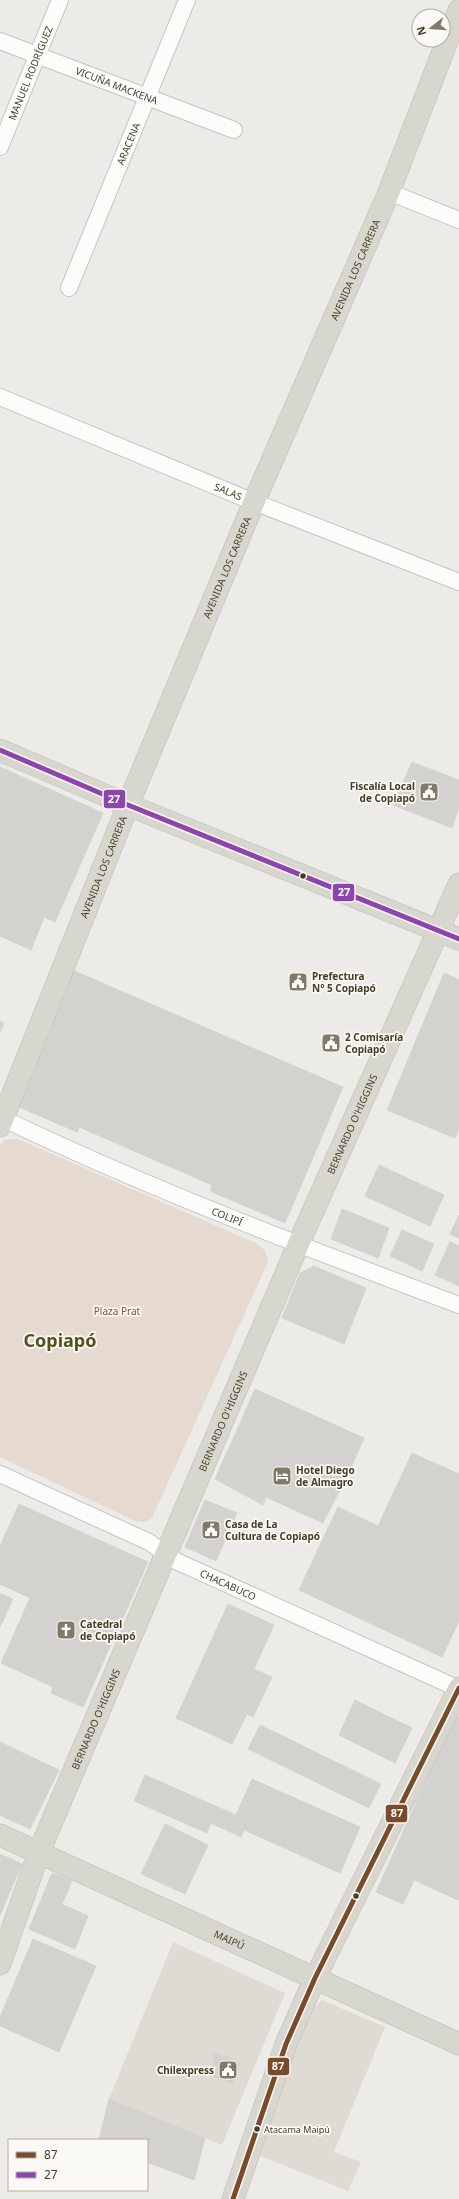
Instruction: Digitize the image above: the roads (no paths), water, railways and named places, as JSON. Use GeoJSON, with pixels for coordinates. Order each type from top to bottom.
{"type":"FeatureCollection","features":[{"type":"Feature","properties":{"kind":"main road","name":"AVENIDA LOS CARRERA"},"geometry":{"type":"LineString","coordinates":[[1,1120],[128,805],[254,502],[389,192],[459,10]]}},
{"type":"Feature","properties":{"kind":"main road"},"geometry":{"type":"LineString","coordinates":[[0,750],[128,805],[459,939]]}},
{"type":"Feature","properties":{"kind":"main road","name":"BERNARDO O'HIGGINS"},"geometry":{"type":"LineString","coordinates":[[0,1964],[39,1852],[298,1245],[459,884]]}},
{"type":"Feature","properties":{"kind":"main road"},"geometry":{"type":"LineString","coordinates":[[233,2199],[286,2044],[315,1978],[459,1689]]}},
{"type":"Feature","properties":{"kind":"main road","name":"MAIPÚ"},"geometry":{"type":"LineString","coordinates":[[0,1835],[459,2044]]}},
{"type":"Feature","properties":{"kind":"street","name":"MANUEL RODRÍGUEZ"},"geometry":{"type":"LineString","coordinates":[[0,146],[60,0]]}},
{"type":"Feature","properties":{"kind":"street","name":"ARACENA"},"geometry":{"type":"LineString","coordinates":[[69,288],[187,0]]}},
{"type":"Feature","properties":{"kind":"street","name":"VICUÑA MACKENA"},"geometry":{"type":"LineString","coordinates":[[0,41],[234,130]]}},
{"type":"Feature","properties":{"kind":"street"},"geometry":{"type":"LineString","coordinates":[[389,192],[459,220]]}},
{"type":"Feature","properties":{"kind":"street","name":"SALAS"},"geometry":{"type":"LineString","coordinates":[[0,398],[254,502],[459,582]]}},
{"type":"Feature","properties":{"kind":"street","name":"COLIPÍ"},"geometry":{"type":"LineString","coordinates":[[1,1120],[138,1179],[298,1245],[459,1305]]}},
{"type":"Feature","properties":{"kind":"street","name":"CHACABUCO"},"geometry":{"type":"LineString","coordinates":[[0,1474],[149,1542],[176,1561],[459,1689]]}},
{"type":"Feature","properties":{"kind":"place","name":"Fiscalía Local de Copiapó"},"geometry":{"type":"Point","coordinates":[429,792]}},
{"type":"Feature","properties":{"kind":"place","name":"Prefectura N° 5 Copiapó"},"geometry":{"type":"Point","coordinates":[298,982]}},
{"type":"Feature","properties":{"kind":"place","name":"2 Comisaría Copiapó"},"geometry":{"type":"Point","coordinates":[331,1043]}},
{"type":"Feature","properties":{"kind":"place","name":"Hotel Diego de Almagro"},"geometry":{"type":"Point","coordinates":[282,1476]}},
{"type":"Feature","properties":{"kind":"place","name":"Casa de La Cultura de Copiapó"},"geometry":{"type":"Point","coordinates":[211,1530]}},
{"type":"Feature","properties":{"kind":"place","name":"Catedral de Copiapó"},"geometry":{"type":"Point","coordinates":[66,1630]}},
{"type":"Feature","properties":{"kind":"place","name":"Chilexpress"},"geometry":{"type":"Point","coordinates":[228,2070]}},
{"type":"Feature","properties":{"kind":"place","name":"Atacama Maipú"},"geometry":{"type":"Point","coordinates":[257,2129]}},
{"type":"Feature","properties":{"kind":"district","name":"Copiapó"},"geometry":{"type":"Point","coordinates":[60,1341]}},
{"type":"Feature","properties":{"kind":"park label","name":"Plaza Prat"},"geometry":{"type":"Point","coordinates":[117,1311]}}]}
